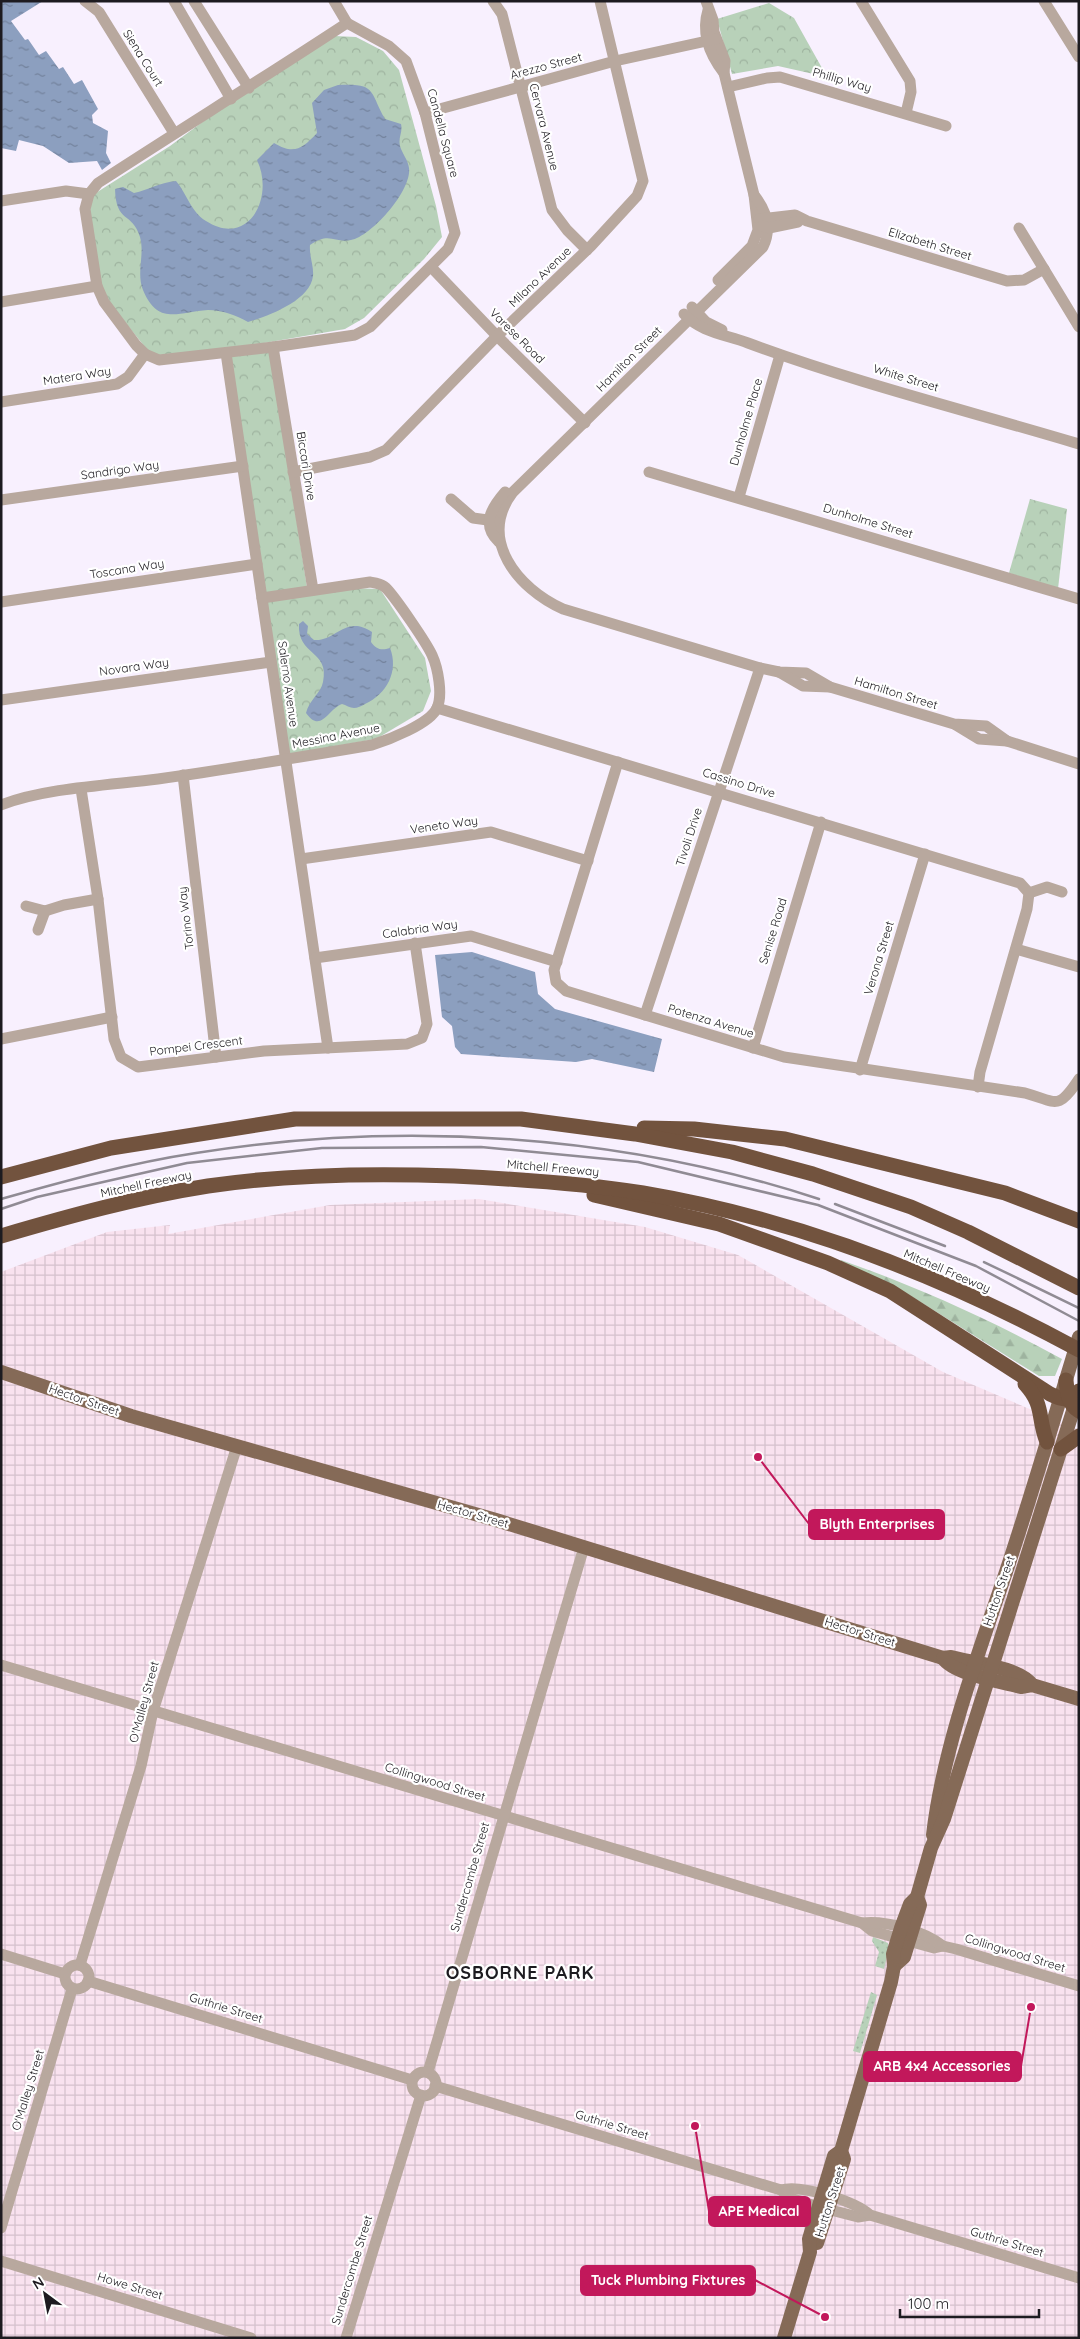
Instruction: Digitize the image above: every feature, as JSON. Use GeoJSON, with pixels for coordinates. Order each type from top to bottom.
{"type":"FeatureCollection","features":[{"type":"Feature","properties":{"kind":"highway"},"geometry":{"type":"LineString","coordinates":[[1,1177],[111,1148],[295,1119],[521,1119],[583,1126],[732,1152],[813,1174],[911,1207],[960,1228],[1079,1288]]}},
{"type":"Feature","properties":{"kind":"highway"},"geometry":{"type":"LineString","coordinates":[[583,1126],[694,1129],[785,1140],[978,1186],[1049,1208],[1079,1221]]}},
{"type":"Feature","properties":{"kind":"highway","name":"Mitchell Freeway"},"geometry":{"type":"LineString","coordinates":[[1,1236],[130,1201],[218,1185],[294,1177],[356,1174],[535,1181],[658,1196],[792,1228],[879,1258],[954,1288],[1079,1350]]}},
{"type":"Feature","properties":{"kind":"highway"},"geometry":{"type":"LineString","coordinates":[[535,1181],[719,1224],[828,1263],[890,1292],[1015,1374],[1070,1402]]}},
{"type":"Feature","properties":{"kind":"highway"},"geometry":{"type":"LineString","coordinates":[[1049,1208],[1059,1206],[1079,1211]]}},
{"type":"Feature","properties":{"kind":"highway"},"geometry":{"type":"LineString","coordinates":[[1015,1374],[1037,1400],[1042,1431],[1054,1445],[1079,1436]]}},
{"type":"Feature","properties":{"kind":"highway"},"geometry":{"type":"LineString","coordinates":[[1066,1380],[1070,1402]]}},
{"type":"Feature","properties":{"kind":"main road"},"geometry":{"type":"LineString","coordinates":[[1066,1380],[1079,1337]]}},
{"type":"Feature","properties":{"kind":"main road","name":"Hector Street"},"geometry":{"type":"LineString","coordinates":[[1,1372],[131,1416],[584,1547],[938,1657],[947,1665],[990,1672],[1015,1673],[1026,1677],[1032,1685]]}},
{"type":"Feature","properties":{"kind":"main road","name":"Hutton Street"},"geometry":{"type":"LineString","coordinates":[[931,1848],[935,1816],[983,1638],[1070,1402]]}},
{"type":"Feature","properties":{"kind":"main road","name":"Hutton Street"},"geometry":{"type":"LineString","coordinates":[[784,2338],[810,2252],[809,2239],[825,2202],[834,2156],[841,2150],[894,1966],[904,1957],[905,1934],[920,1905],[917,1897],[931,1848],[944,1818],[1008,1615],[1054,1445]]}},
{"type":"Feature","properties":{"kind":"main road"},"geometry":{"type":"LineString","coordinates":[[1008,1615],[1010,1633],[1005,1651],[1006,1661],[1015,1673]]}},
{"type":"Feature","properties":{"kind":"main road"},"geometry":{"type":"LineString","coordinates":[[938,1657],[946,1650],[964,1651],[974,1648],[983,1638]]}},
{"type":"Feature","properties":{"kind":"main road","name":"Hector Street"},"geometry":{"type":"LineString","coordinates":[[990,1672],[1021,1687],[1032,1685],[1079,1699]]}},
{"type":"Feature","properties":{"kind":"street","name":"Siena Court"},"geometry":{"type":"LineString","coordinates":[[84,1],[99,12],[174,133]]}},
{"type":"Feature","properties":{"kind":"street"},"geometry":{"type":"LineString","coordinates":[[174,1],[232,99]]}},
{"type":"Feature","properties":{"kind":"street"},"geometry":{"type":"LineString","coordinates":[[194,1],[249,88]]}},
{"type":"Feature","properties":{"kind":"street"},"geometry":{"type":"LineString","coordinates":[[145,354],[104,302],[97,286],[85,209],[90,194],[98,183],[174,133],[232,99],[347,23],[334,1]]}},
{"type":"Feature","properties":{"kind":"street","name":"Cervara Avenue"},"geometry":{"type":"LineString","coordinates":[[493,1],[502,14],[552,210],[567,230],[587,250]]}},
{"type":"Feature","properties":{"kind":"street","name":"Milano Avenue"},"geometry":{"type":"LineString","coordinates":[[293,472],[370,457],[386,450],[497,336],[587,250],[636,196],[643,181],[600,1]]}},
{"type":"Feature","properties":{"kind":"street"},"geometry":{"type":"LineString","coordinates":[[861,1],[910,81],[911,92],[906,113]]}},
{"type":"Feature","properties":{"kind":"street"},"geometry":{"type":"LineString","coordinates":[[1044,1],[1075,42],[1079,57]]}},
{"type":"Feature","properties":{"kind":"street"},"geometry":{"type":"LineString","coordinates":[[707,6],[713,20],[710,37],[726,61],[724,73],[754,195],[761,203],[762,222]]}},
{"type":"Feature","properties":{"kind":"street","name":"Candella Square"},"geometry":{"type":"LineString","coordinates":[[145,354],[159,360],[226,353],[355,335],[370,327],[432,267],[448,248],[454,233],[426,113],[406,60],[389,46],[347,23]]}},
{"type":"Feature","properties":{"kind":"street"},"geometry":{"type":"LineString","coordinates":[[195,37],[210,27]]}},
{"type":"Feature","properties":{"kind":"street","name":"Arezzo Street"},"geometry":{"type":"LineString","coordinates":[[426,113],[674,46],[682,48],[710,37]]}},
{"type":"Feature","properties":{"kind":"street","name":"Phillip Way"},"geometry":{"type":"LineString","coordinates":[[728,87],[766,78],[780,77],[946,126]]}},
{"type":"Feature","properties":{"kind":"street"},"geometry":{"type":"LineString","coordinates":[[1,201],[66,191],[90,194]]}},
{"type":"Feature","properties":{"kind":"street","name":"Elizabeth Street"},"geometry":{"type":"LineString","coordinates":[[762,222],[807,221],[1007,281],[1024,280],[1044,269]]}},
{"type":"Feature","properties":{"kind":"street","name":"Hamilton Street"},"geometry":{"type":"LineString","coordinates":[[762,222],[767,240],[758,253],[690,313],[534,468],[505,503],[494,521],[499,542],[514,570],[534,592],[547,602],[563,609],[779,672],[803,686],[830,687],[954,724],[979,739],[1007,741],[1079,764]]}},
{"type":"Feature","properties":{"kind":"street"},"geometry":{"type":"LineString","coordinates":[[1019,228],[1079,327]]}},
{"type":"Feature","properties":{"kind":"street","name":"Varese Road"},"geometry":{"type":"LineString","coordinates":[[432,267],[497,336],[582,420]]}},
{"type":"Feature","properties":{"kind":"street"},"geometry":{"type":"LineString","coordinates":[[1,302],[97,286]]}},
{"type":"Feature","properties":{"kind":"street","name":"White Street"},"geometry":{"type":"LineString","coordinates":[[690,313],[705,331],[727,335],[780,355],[1079,444]]}},
{"type":"Feature","properties":{"kind":"street","name":"Biccari Drive"},"geometry":{"type":"LineString","coordinates":[[273,347],[313,590]]}},
{"type":"Feature","properties":{"kind":"street","name":"Salerno Avenue"},"geometry":{"type":"LineString","coordinates":[[226,353],[328,1048]]}},
{"type":"Feature","properties":{"kind":"street","name":"Matera Way"},"geometry":{"type":"LineString","coordinates":[[1,402],[118,384],[128,377],[145,354]]}},
{"type":"Feature","properties":{"kind":"street","name":"Dunholme Place"},"geometry":{"type":"LineString","coordinates":[[740,497],[780,355]]}},
{"type":"Feature","properties":{"kind":"street","name":"Sandrigo Way"},"geometry":{"type":"LineString","coordinates":[[1,500],[243,466]]}},
{"type":"Feature","properties":{"kind":"street","name":"Dunholme Street"},"geometry":{"type":"LineString","coordinates":[[649,472],[740,497],[1079,600]]}},
{"type":"Feature","properties":{"kind":"street"},"geometry":{"type":"LineString","coordinates":[[451,498],[473,518],[494,521]]}},
{"type":"Feature","properties":{"kind":"street","name":"Toscana Way"},"geometry":{"type":"LineString","coordinates":[[1,602],[257,564]]}},
{"type":"Feature","properties":{"kind":"street"},"geometry":{"type":"LineString","coordinates":[[262,598],[370,582],[386,588],[432,656],[438,679],[440,698],[437,708]]}},
{"type":"Feature","properties":{"kind":"street","name":"Novara Way"},"geometry":{"type":"LineString","coordinates":[[1,700],[271,662]]}},
{"type":"Feature","properties":{"kind":"street","name":"Tivoli Drive"},"geometry":{"type":"LineString","coordinates":[[645,1015],[760,668]]}},
{"type":"Feature","properties":{"kind":"street","name":"Messina Avenue"},"geometry":{"type":"LineString","coordinates":[[1,805],[14,800],[81,789],[372,745],[390,740],[423,721],[437,708]]}},
{"type":"Feature","properties":{"kind":"street","name":"Cassino Drive"},"geometry":{"type":"LineString","coordinates":[[437,708],[1020,883],[1029,893]]}},
{"type":"Feature","properties":{"kind":"street","name":"Potenza Avenue"},"geometry":{"type":"LineString","coordinates":[[618,762],[554,970],[556,982],[566,991],[784,1058],[1025,1093],[1056,1102],[1065,1099],[1079,1079]]}},
{"type":"Feature","properties":{"kind":"street","name":"Torino Way"},"geometry":{"type":"LineString","coordinates":[[183,775],[216,1057]]}},
{"type":"Feature","properties":{"kind":"street","name":"Pompei Crescent"},"geometry":{"type":"LineString","coordinates":[[81,789],[98,899],[114,1039],[121,1057],[138,1067],[264,1051],[407,1044],[422,1038],[427,1024],[416,943]]}},
{"type":"Feature","properties":{"kind":"street","name":"Senise Road"},"geometry":{"type":"LineString","coordinates":[[753,1048],[821,822]]}},
{"type":"Feature","properties":{"kind":"street","name":"Veneto Way"},"geometry":{"type":"LineString","coordinates":[[301,859],[490,832],[588,861]]}},
{"type":"Feature","properties":{"kind":"street","name":"Verona Street"},"geometry":{"type":"LineString","coordinates":[[860,1070],[925,854]]}},
{"type":"Feature","properties":{"kind":"street"},"geometry":{"type":"LineString","coordinates":[[978,1087],[980,1072],[1016,949],[1029,893],[1047,887],[1062,892]]}},
{"type":"Feature","properties":{"kind":"street"},"geometry":{"type":"LineString","coordinates":[[26,906],[45,911],[64,905],[98,899]]}},
{"type":"Feature","properties":{"kind":"street"},"geometry":{"type":"LineString","coordinates":[[38,930],[45,911]]}},
{"type":"Feature","properties":{"kind":"street","name":"Calabria Way"},"geometry":{"type":"LineString","coordinates":[[314,958],[471,936],[557,962]]}},
{"type":"Feature","properties":{"kind":"street"},"geometry":{"type":"LineString","coordinates":[[1016,949],[1079,967]]}},
{"type":"Feature","properties":{"kind":"street"},"geometry":{"type":"LineString","coordinates":[[1,1039],[112,1017]]}},
{"type":"Feature","properties":{"kind":"street","name":"O'Malley Street"},"geometry":{"type":"LineString","coordinates":[[80,1965],[141,1766],[153,1711],[237,1446]]}},
{"type":"Feature","properties":{"kind":"street","name":"Sundercombe Street"},"geometry":{"type":"LineString","coordinates":[[428,2072],[502,1816],[584,1547]]}},
{"type":"Feature","properties":{"kind":"street","name":"Collingwood Street"},"geometry":{"type":"LineString","coordinates":[[1,1666],[862,1923],[872,1931],[905,1934],[937,1941],[943,1946],[1079,1986]]}},
{"type":"Feature","properties":{"kind":"street"},"geometry":{"type":"LineString","coordinates":[[1,1954],[65,1974]]}},
{"type":"Feature","properties":{"kind":"street"},"geometry":{"type":"LineString","coordinates":[[80,1965],[86,1970],[88,1981],[80,1989],[72,1989],[66,1984],[65,1974],[69,1968],[80,1965]]}},
{"type":"Feature","properties":{"kind":"street","name":"Guthrie Street"},"geometry":{"type":"LineString","coordinates":[[88,1981],[412,2080]]}},
{"type":"Feature","properties":{"kind":"street","name":"O'Malley Street"},"geometry":{"type":"LineString","coordinates":[[1,2228],[72,1989]]}},
{"type":"Feature","properties":{"kind":"street"},"geometry":{"type":"LineString","coordinates":[[428,2072],[434,2078],[435,2086],[431,2092],[421,2095],[413,2089],[412,2080],[417,2074],[428,2072]]}},
{"type":"Feature","properties":{"kind":"street","name":"Guthrie Street"},"geometry":{"type":"LineString","coordinates":[[435,2086],[781,2190],[790,2198],[862,2208],[870,2215],[1079,2278]]}},
{"type":"Feature","properties":{"kind":"street","name":"Sundercombe Street"},"geometry":{"type":"LineString","coordinates":[[346,2338],[421,2095]]}},
{"type":"Feature","properties":{"kind":"street","name":"Howe Street"},"geometry":{"type":"LineString","coordinates":[[1,2261],[251,2338]]}},
{"type":"Feature","properties":{"kind":"shaded area","name":"OSBORNE PARK"},"geometry":{"type":"Polygon","coordinates":[[[479,1199],[645,1227],[738,1255],[943,1372],[1079,1430],[1079,2338],[1,2338],[1,1272],[107,1232],[170,1225],[168,1234],[330,1205],[479,1199]]]}},
{"type":"Feature","properties":{"kind":"green space"},"geometry":{"type":"Polygon","coordinates":[[[769,3],[794,18],[827,77],[778,66],[732,74],[717,19],[769,3]]]}},
{"type":"Feature","properties":{"kind":"green space"},"geometry":{"type":"Polygon","coordinates":[[[335,36],[356,37],[383,51],[399,70],[436,206],[442,237],[424,259],[364,318],[345,329],[253,345],[160,355],[149,352],[112,306],[102,289],[89,210],[91,196],[170,146],[220,109],[335,36]]]}},
{"type":"Feature","properties":{"kind":"green space"},"geometry":{"type":"Polygon","coordinates":[[[270,350],[307,587],[261,595],[228,355],[270,350]]]}},
{"type":"Feature","properties":{"kind":"green space"},"geometry":{"type":"Polygon","coordinates":[[[1030,499],[1067,509],[1058,589],[1009,573],[1030,499]]]}},
{"type":"Feature","properties":{"kind":"green space"},"geometry":{"type":"Polygon","coordinates":[[[352,588],[380,589],[425,658],[431,691],[423,711],[376,739],[285,755],[263,600],[352,588]]]}},
{"type":"Feature","properties":{"kind":"green space"},"geometry":{"type":"Polygon","coordinates":[[[841,1260],[898,1281],[954,1305],[1062,1359],[1055,1376],[1039,1376],[906,1293],[840,1264],[841,1260]]]}},
{"type":"Feature","properties":{"kind":"green space"},"geometry":{"type":"Polygon","coordinates":[[[873,1937],[888,1943],[884,1969],[875,1966],[879,1952],[872,1941],[873,1937]]]}},
{"type":"Feature","properties":{"kind":"green space"},"geometry":{"type":"Polygon","coordinates":[[[871,1992],[877,1995],[860,2053],[853,2051],[871,1992]]]}},
{"type":"Feature","properties":{"kind":"water"},"geometry":{"type":"Polygon","coordinates":[[[1,1],[43,1],[11,21],[25,40],[28,39],[39,55],[46,51],[59,69],[63,67],[74,84],[82,80],[98,109],[92,115],[93,123],[108,131],[106,153],[111,163],[102,170],[97,161],[69,163],[43,146],[19,140],[16,151],[1,148],[1,1]]]}},
{"type":"Feature","properties":{"kind":"water"},"geometry":{"type":"Polygon","coordinates":[[[338,85],[366,87],[373,95],[385,119],[401,124],[400,143],[409,168],[408,177],[398,199],[389,211],[360,237],[345,241],[328,238],[310,245],[313,276],[310,285],[296,300],[266,316],[248,322],[234,315],[218,311],[208,310],[170,314],[162,313],[155,309],[143,290],[141,283],[142,250],[140,237],[133,223],[118,208],[115,189],[123,187],[134,193],[176,181],[193,208],[206,221],[221,228],[234,228],[245,224],[254,215],[260,203],[263,189],[262,175],[257,160],[274,143],[287,149],[292,149],[302,146],[312,139],[317,133],[312,103],[324,90],[338,85]]]}},
{"type":"Feature","properties":{"kind":"water"},"geometry":{"type":"Polygon","coordinates":[[[303,621],[308,626],[307,634],[314,640],[328,637],[348,627],[355,626],[363,627],[372,632],[371,642],[377,648],[390,648],[393,665],[392,673],[385,688],[373,700],[360,707],[352,708],[342,704],[320,721],[311,719],[306,713],[322,686],[324,672],[318,658],[303,642],[299,624],[303,621]]]}},
{"type":"Feature","properties":{"kind":"water"},"geometry":{"type":"Polygon","coordinates":[[[472,952],[535,972],[538,994],[555,1009],[662,1039],[654,1072],[592,1059],[576,1062],[461,1054],[455,1047],[452,1026],[442,1017],[435,955],[472,952]]]}},
{"type":"Feature","properties":{"kind":"railway"},"geometry":{"type":"LineString","coordinates":[[1,1199],[122,1167],[196,1153],[274,1143],[352,1137],[431,1136],[510,1139],[589,1147],[667,1160],[744,1177],[819,1199]]}},
{"type":"Feature","properties":{"kind":"railway"},"geometry":{"type":"LineString","coordinates":[[1,1209],[37,1197],[187,1163],[322,1148],[481,1147],[638,1162],[818,1205],[976,1266],[1079,1321]]}},
{"type":"Feature","properties":{"kind":"railway"},"geometry":{"type":"LineString","coordinates":[[835,1204],[945,1246]]}},
{"type":"Feature","properties":{"kind":"railway"},"geometry":{"type":"LineString","coordinates":[[984,1262],[1079,1308]]}},
{"type":"Feature","properties":{"kind":"place","name":"Blyth Enterprises"},"geometry":{"type":"Point","coordinates":[758,1457]}},
{"type":"Feature","properties":{"kind":"place","name":"ARB 4x4 Accessories"},"geometry":{"type":"Point","coordinates":[1031,2007]}},
{"type":"Feature","properties":{"kind":"place","name":"APE Medical"},"geometry":{"type":"Point","coordinates":[695,2126]}},
{"type":"Feature","properties":{"kind":"place","name":"Tuck Plumbing Fixtures"},"geometry":{"type":"Point","coordinates":[825,2317]}},
{"type":"Feature","properties":{"kind":"district","name":"OSBORNE PARK"},"geometry":{"type":"Point","coordinates":[520,1973]}}]}
